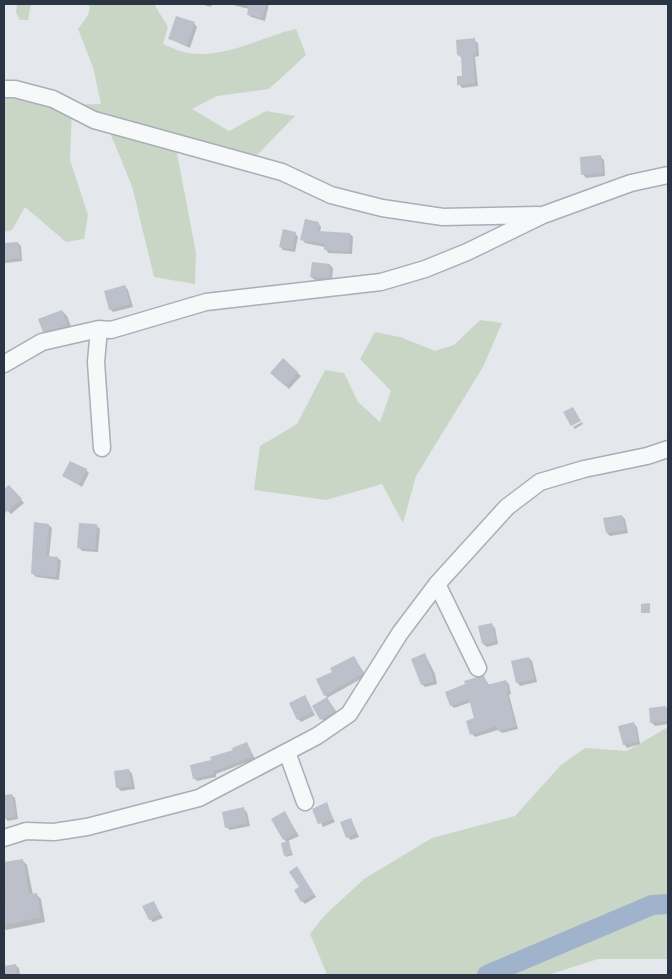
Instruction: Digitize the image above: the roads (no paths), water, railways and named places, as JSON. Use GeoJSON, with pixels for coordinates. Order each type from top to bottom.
{"type":"FeatureCollection","features":[{"type":"Feature","properties":{"kind":"street"},"geometry":{"type":"LineString","coordinates":[[4,89],[15,89],[53,98],[94,120],[282,172],[331,195],[382,208],[443,217],[543,215]]}},
{"type":"Feature","properties":{"kind":"street"},"geometry":{"type":"LineString","coordinates":[[4,364],[42,342],[99,329],[111,330],[206,302],[381,282],[425,269],[467,252],[543,215],[631,183],[668,175]]}},
{"type":"Feature","properties":{"kind":"street"},"geometry":{"type":"LineString","coordinates":[[99,329],[96,362],[102,448]]}},
{"type":"Feature","properties":{"kind":"street"},"geometry":{"type":"LineString","coordinates":[[4,838],[26,831],[54,832],[94,825],[199,798],[318,736],[350,714],[400,633],[437,584],[507,507],[540,482],[584,469],[668,450]]}},
{"type":"Feature","properties":{"kind":"street"},"geometry":{"type":"LineString","coordinates":[[437,584],[478,668]]}},
{"type":"Feature","properties":{"kind":"street"},"geometry":{"type":"LineString","coordinates":[[287,752],[305,802]]}},
{"type":"Feature","properties":{"kind":"waterway"},"geometry":{"type":"LineString","coordinates":[[487,975],[652,905],[668,904]]}}]}
